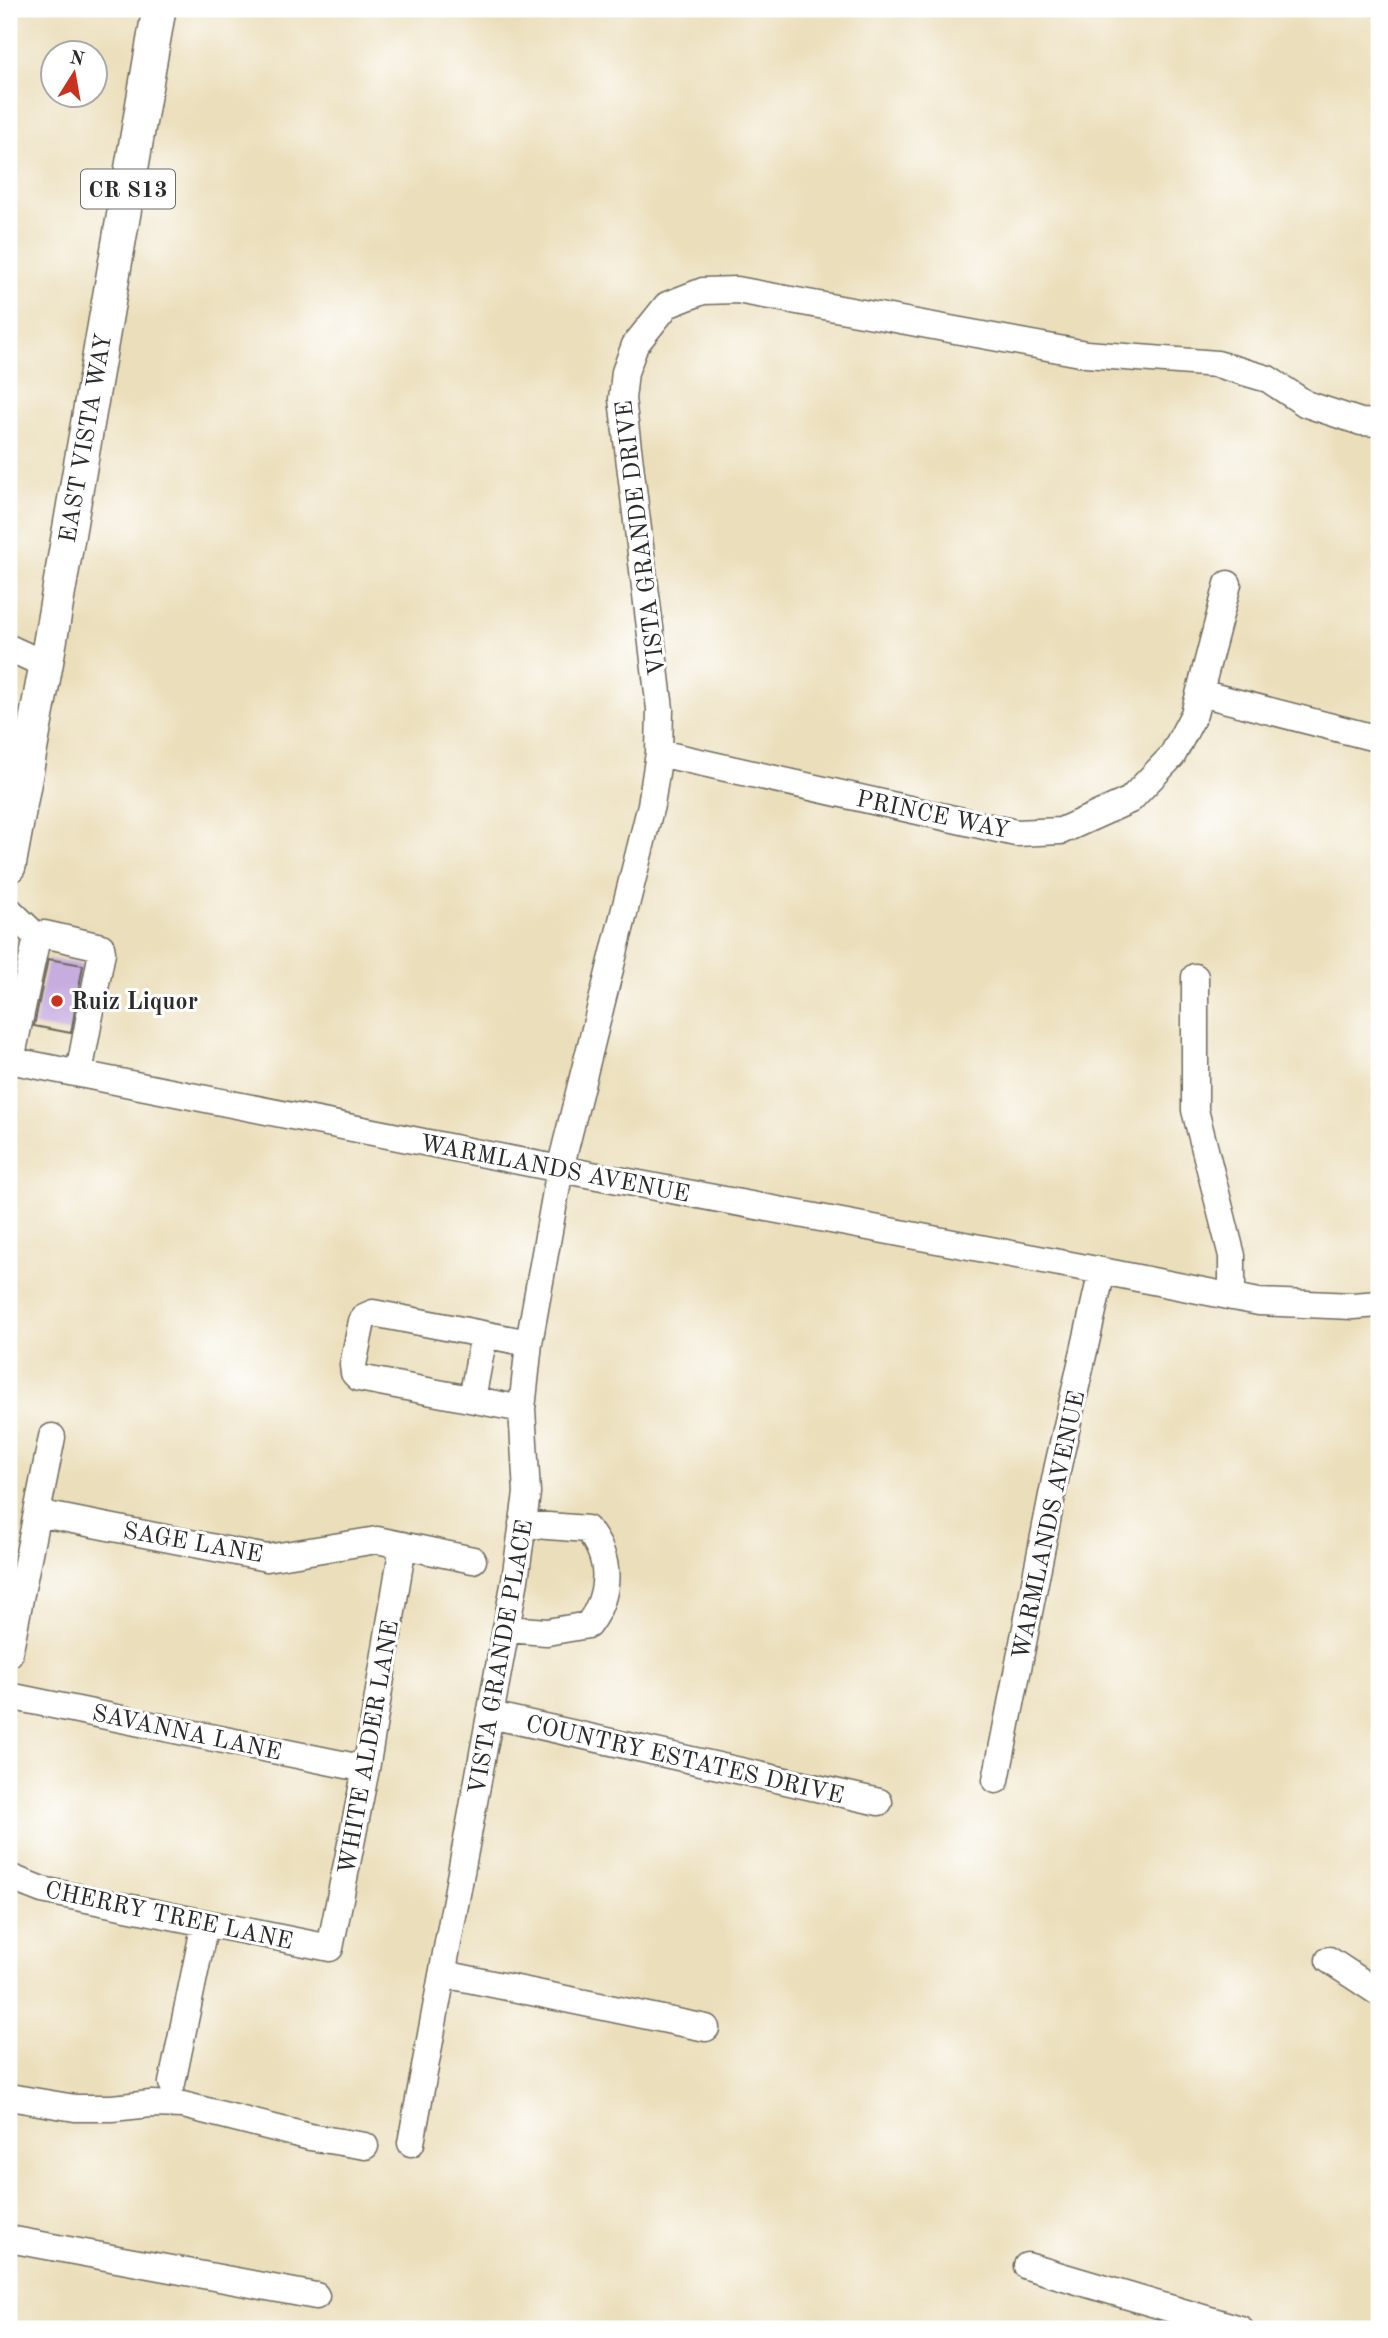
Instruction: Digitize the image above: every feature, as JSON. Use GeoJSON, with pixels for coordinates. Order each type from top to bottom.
{"type":"FeatureCollection","features":[{"type":"Feature","properties":{"kind":"main road","name":"EAST VISTA WAY"},"geometry":{"type":"LineString","coordinates":[[9,866],[12,832],[46,664],[159,9]]}},
{"type":"Feature","properties":{"kind":"street","name":"VISTA GRANDE DRIVE"},"geometry":{"type":"LineString","coordinates":[[560,1169],[651,805],[659,753],[660,709],[622,400],[625,372],[635,345],[667,305],[703,291],[737,290],[1086,354],[1217,364],[1268,379],[1306,404],[1361,422],[1379,423]]}},
{"type":"Feature","properties":{"kind":"street","name":"PRINCE WAY"},"geometry":{"type":"LineString","coordinates":[[659,753],[1016,833],[1061,831],[1130,800],[1172,756],[1194,714],[1228,584]]}},
{"type":"Feature","properties":{"kind":"street"},"geometry":{"type":"LineString","coordinates":[[9,648],[46,664]]}},
{"type":"Feature","properties":{"kind":"street"},"geometry":{"type":"LineString","coordinates":[[1200,693],[1379,739]]}},
{"type":"Feature","properties":{"kind":"street"},"geometry":{"type":"LineString","coordinates":[[9,910],[37,937]]}},
{"type":"Feature","properties":{"kind":"street"},"geometry":{"type":"LineString","coordinates":[[37,937],[44,934],[101,947],[79,1073]]}},
{"type":"Feature","properties":{"kind":"street"},"geometry":{"type":"LineString","coordinates":[[10,1060],[37,937]]}},
{"type":"Feature","properties":{"kind":"street"},"geometry":{"type":"LineString","coordinates":[[1195,977],[1195,1110],[1232,1256],[1232,1297]]}},
{"type":"Feature","properties":{"kind":"street","name":"WARMLANDS AVENUE"},"geometry":{"type":"LineString","coordinates":[[10,1060],[1259,1303],[1353,1306],[1379,1304]]}},
{"type":"Feature","properties":{"kind":"street","name":"VISTA GRANDE PLACE"},"geometry":{"type":"LineString","coordinates":[[411,2143],[491,1715],[527,1493],[522,1409],[529,1343],[560,1169]]}},
{"type":"Feature","properties":{"kind":"street","name":"WARMLANDS AVENUE"},"geometry":{"type":"LineString","coordinates":[[996,1780],[1057,1469],[1102,1271]]}},
{"type":"Feature","properties":{"kind":"street"},"geometry":{"type":"LineString","coordinates":[[522,1409],[359,1378],[354,1373],[354,1365],[362,1321],[373,1313],[529,1343]]}},
{"type":"Feature","properties":{"kind":"street"},"geometry":{"type":"LineString","coordinates":[[472,1399],[484,1335]]}},
{"type":"Feature","properties":{"kind":"street"},"geometry":{"type":"LineString","coordinates":[[9,1654],[52,1437]]}},
{"type":"Feature","properties":{"kind":"street","name":"SAGE LANE"},"geometry":{"type":"LineString","coordinates":[[37,1513],[267,1558],[377,1540],[473,1560]]}},
{"type":"Feature","properties":{"kind":"street"},"geometry":{"type":"LineString","coordinates":[[506,1629],[547,1632],[588,1625],[595,1615],[605,1577],[605,1559],[598,1542],[587,1529],[522,1524]]}},
{"type":"Feature","properties":{"kind":"street","name":"WHITE ALDER LANE"},"geometry":{"type":"LineString","coordinates":[[330,1948],[366,1769],[403,1545]]}},
{"type":"Feature","properties":{"kind":"street","name":"SAVANNA LANE"},"geometry":{"type":"LineString","coordinates":[[9,1696],[366,1769]]}},
{"type":"Feature","properties":{"kind":"street","name":"COUNTRY ESTATES DRIVE"},"geometry":{"type":"LineString","coordinates":[[491,1715],[879,1802]]}},
{"type":"Feature","properties":{"kind":"street","name":"CHERRY TREE LANE"},"geometry":{"type":"LineString","coordinates":[[9,1877],[42,1890],[330,1948]]}},
{"type":"Feature","properties":{"kind":"street"},"geometry":{"type":"LineString","coordinates":[[172,2083],[205,1923]]}},
{"type":"Feature","properties":{"kind":"street"},"geometry":{"type":"LineString","coordinates":[[1329,1959],[1379,1993]]}},
{"type":"Feature","properties":{"kind":"street"},"geometry":{"type":"LineString","coordinates":[[444,1974],[706,2028]]}},
{"type":"Feature","properties":{"kind":"street"},"geometry":{"type":"LineString","coordinates":[[9,2097],[75,2108],[183,2105],[310,2137],[365,2146]]}},
{"type":"Feature","properties":{"kind":"street"},"geometry":{"type":"LineString","coordinates":[[9,2239],[316,2296]]}},
{"type":"Feature","properties":{"kind":"street"},"geometry":{"type":"LineString","coordinates":[[1027,2266],[1231,2328]]}},
{"type":"Feature","properties":{"kind":"building","name":"Ruiz Liquor"},"geometry":{"type":"Polygon","coordinates":[[[48,959],[83,965],[71,1033],[34,1026],[48,959]]]}},
{"type":"Feature","properties":{"kind":"place","name":"Ruiz Liquor"},"geometry":{"type":"Point","coordinates":[57,1001]}}]}
